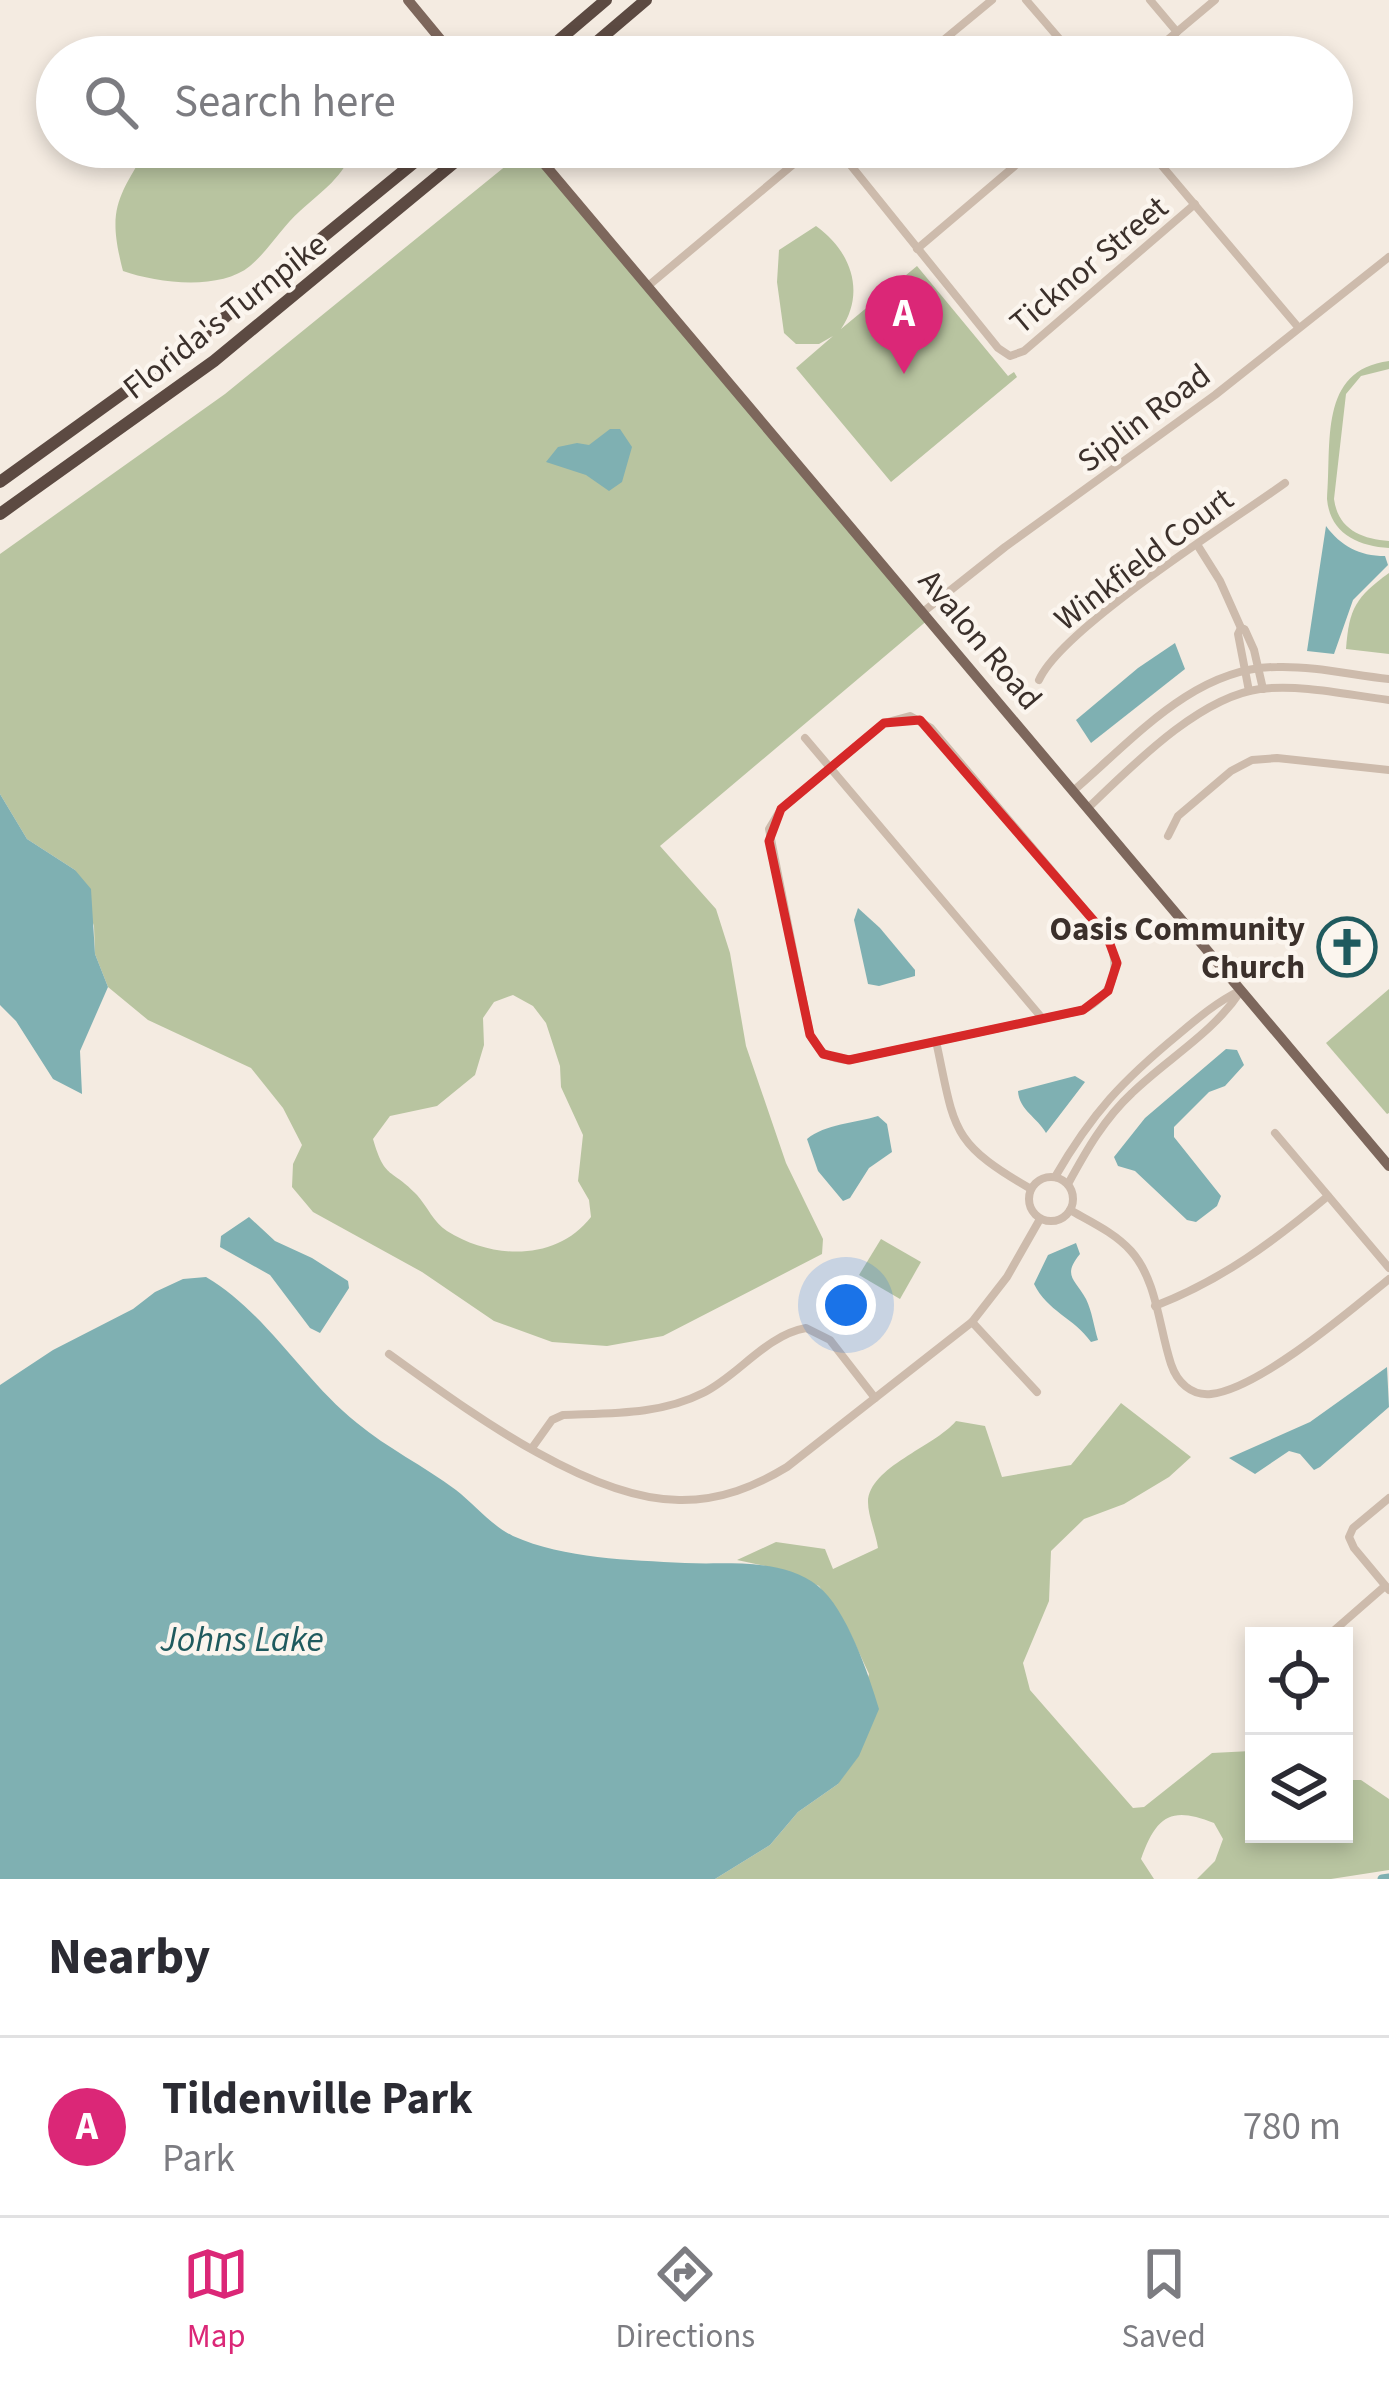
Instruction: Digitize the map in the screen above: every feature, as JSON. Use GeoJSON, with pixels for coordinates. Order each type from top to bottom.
{"type":"FeatureCollection","features":[{"type":"Feature","properties":{"kind":"highway"},"geometry":{"type":"LineString","coordinates":[[563,36],[606,0]]}},
{"type":"Feature","properties":{"kind":"highway"},"geometry":{"type":"LineString","coordinates":[[604,36],[646,0]]}},
{"type":"Feature","properties":{"kind":"highway","name":"Florida's Turnpike"},"geometry":{"type":"LineString","coordinates":[[0,482],[197,340],[407,168]]}},
{"type":"Feature","properties":{"kind":"highway","name":"Florida's Turnpike"},"geometry":{"type":"LineString","coordinates":[[0,514],[214,361],[447,168]]}},
{"type":"Feature","properties":{"kind":"main road"},"geometry":{"type":"LineString","coordinates":[[408,0],[438,36]]}},
{"type":"Feature","properties":{"kind":"main road","name":"Avalon Road"},"geometry":{"type":"LineString","coordinates":[[548,168],[1389,1166]]}},
{"type":"Feature","properties":{"kind":"street"},"geometry":{"type":"LineString","coordinates":[[948,36],[992,0]]}},
{"type":"Feature","properties":{"kind":"street"},"geometry":{"type":"LineString","coordinates":[[1026,0],[1057,36]]}},
{"type":"Feature","properties":{"kind":"street"},"geometry":{"type":"LineString","coordinates":[[1150,0],[1177,32]]}},
{"type":"Feature","properties":{"kind":"street"},"geometry":{"type":"LineString","coordinates":[[1172,36],[1215,0]]}},
{"type":"Feature","properties":{"kind":"street"},"geometry":{"type":"LineString","coordinates":[[648,286],[789,168]]}},
{"type":"Feature","properties":{"kind":"street"},"geometry":{"type":"LineString","coordinates":[[853,168],[917,249],[1012,168]]}},
{"type":"Feature","properties":{"kind":"street"},"geometry":{"type":"LineString","coordinates":[[1164,168],[1298,327]]}},
{"type":"Feature","properties":{"kind":"street","name":"Ticknor Street"},"geometry":{"type":"LineString","coordinates":[[917,249],[998,348],[1010,356],[1024,350],[1195,204]]}},
{"type":"Feature","properties":{"kind":"street","name":"Siplin Road"},"geometry":{"type":"LineString","coordinates":[[923,612],[1215,395],[1389,257]]}},
{"type":"Feature","properties":{"kind":"street","name":"Winkfield Court"},"geometry":{"type":"LineString","coordinates":[[1039,680],[1048,659],[1121,600],[1285,483]]}},
{"type":"Feature","properties":{"kind":"street"},"geometry":{"type":"LineString","coordinates":[[1198,546],[1252,645],[1249,691]]}},
{"type":"Feature","properties":{"kind":"street"},"geometry":{"type":"LineString","coordinates":[[1073,791],[1211,681],[1253,669],[1293,668],[1389,679]]}},
{"type":"Feature","properties":{"kind":"street"},"geometry":{"type":"LineString","coordinates":[[1253,669],[1263,689]]}},
{"type":"Feature","properties":{"kind":"street"},"geometry":{"type":"LineString","coordinates":[[1088,808],[1199,713],[1249,691],[1389,700]]}},
{"type":"Feature","properties":{"kind":"street"},"geometry":{"type":"LineString","coordinates":[[897,717],[920,720],[1107,936],[1117,964],[1096,1003],[935,1041],[836,1059],[823,1054],[810,1035],[769,829],[781,809],[830,768],[884,723],[897,717]]}},
{"type":"Feature","properties":{"kind":"street"},"geometry":{"type":"LineString","coordinates":[[805,738],[1042,1018]]}},
{"type":"Feature","properties":{"kind":"street"},"geometry":{"type":"LineString","coordinates":[[1168,836],[1178,816],[1231,771],[1252,760],[1277,758],[1389,770]]}},
{"type":"Feature","properties":{"kind":"street"},"geometry":{"type":"LineString","coordinates":[[1055,1177],[1101,1105],[1218,1001],[1241,990]]}},
{"type":"Feature","properties":{"kind":"street"},"geometry":{"type":"LineString","coordinates":[[1068,1184],[1096,1134],[1151,1076],[1227,1012],[1241,990]]}},
{"type":"Feature","properties":{"kind":"street"},"geometry":{"type":"LineString","coordinates":[[935,1041],[950,1108],[964,1140],[987,1163],[1031,1189]]}},
{"type":"Feature","properties":{"kind":"street"},"geometry":{"type":"LineString","coordinates":[[1142,1065],[1151,1076]]}},
{"type":"Feature","properties":{"kind":"street"},"geometry":{"type":"LineString","coordinates":[[1275,1133],[1389,1268]]}},
{"type":"Feature","properties":{"kind":"street"},"geometry":{"type":"LineString","coordinates":[[1055,1177],[1068,1184],[1073,1200],[1070,1210],[1059,1220],[1040,1219],[1029,1206],[1031,1189],[1037,1181],[1055,1177]]}},
{"type":"Feature","properties":{"kind":"street"},"geometry":{"type":"LineString","coordinates":[[1155,1306],[1233,1270],[1328,1196]]}},
{"type":"Feature","properties":{"kind":"street"},"geometry":{"type":"LineString","coordinates":[[1070,1210],[1130,1250],[1141,1265],[1172,1369],[1193,1392],[1208,1394],[1278,1363],[1389,1279]]}},
{"type":"Feature","properties":{"kind":"street"},"geometry":{"type":"LineString","coordinates":[[389,1354],[464,1408],[600,1482],[644,1497],[682,1500],[726,1495],[761,1483],[787,1467],[972,1322],[1007,1277],[1040,1219]]}},
{"type":"Feature","properties":{"kind":"street"},"geometry":{"type":"LineString","coordinates":[[972,1322],[1037,1392]]}},
{"type":"Feature","properties":{"kind":"street"},"geometry":{"type":"LineString","coordinates":[[532,1448],[552,1420],[563,1415],[647,1410],[700,1395],[782,1336],[806,1328],[830,1340],[874,1398]]}},
{"type":"Feature","properties":{"kind":"street"},"geometry":{"type":"LineString","coordinates":[[1339,1627],[1387,1588],[1349,1537],[1353,1528],[1389,1498]]}},
{"type":"Feature","properties":{"kind":"highlighted area"},"geometry":{"type":"Polygon","coordinates":[[[920,720],[1107,936],[1117,963],[1108,991],[1083,1010],[849,1060],[823,1054],[810,1035],[769,841],[781,809],[884,723],[920,720]]]}},
{"type":"Feature","properties":{"kind":"green space"},"geometry":{"type":"Polygon","coordinates":[[[136,168],[343,168],[250,266],[206,282],[153,279],[123,271],[116,218],[136,168]]]}},
{"type":"Feature","properties":{"kind":"green space"},"geometry":{"type":"Polygon","coordinates":[[[503,168],[547,168],[929,619],[660,846],[716,909],[730,953],[746,1046],[786,1163],[823,1239],[822,1254],[663,1336],[607,1346],[552,1342],[494,1321],[422,1272],[313,1212],[292,1187],[293,1164],[302,1145],[283,1108],[251,1068],[148,1020],[108,987],[75,870],[27,839],[0,794],[0,554],[225,394],[503,168]],[[513,995],[494,1002],[483,1018],[484,1045],[475,1075],[437,1106],[390,1116],[373,1139],[386,1168],[417,1195],[442,1228],[465,1241],[504,1251],[543,1248],[561,1242],[591,1217],[589,1200],[578,1181],[583,1135],[561,1087],[560,1066],[546,1023],[533,1006],[513,995]]]}},
{"type":"Feature","properties":{"kind":"green space"},"geometry":{"type":"Polygon","coordinates":[[[816,226],[838,247],[851,273],[853,301],[841,329],[917,266],[1008,376],[1014,372],[1017,377],[891,482],[796,368],[833,336],[819,344],[796,344],[784,333],[777,282],[779,250],[816,226]]]}},
{"type":"Feature","properties":{"kind":"green space"},"geometry":{"type":"Polygon","coordinates":[[[1389,361],[1389,369],[1361,376],[1346,394],[1334,499],[1346,525],[1360,535],[1389,541],[1389,548],[1366,544],[1339,529],[1327,499],[1330,433],[1340,394],[1350,378],[1366,367],[1389,361]]]}},
{"type":"Feature","properties":{"kind":"green space"},"geometry":{"type":"Polygon","coordinates":[[[1389,573],[1389,654],[1346,649],[1356,605],[1389,573]]]}},
{"type":"Feature","properties":{"kind":"green space"},"geometry":{"type":"Polygon","coordinates":[[[1389,989],[1389,1113],[1387,1114],[1326,1043],[1389,989]]]}},
{"type":"Feature","properties":{"kind":"green space"},"geometry":{"type":"Polygon","coordinates":[[[881,1239],[921,1262],[900,1299],[859,1275],[881,1239]]]}},
{"type":"Feature","properties":{"kind":"green space"},"geometry":{"type":"Polygon","coordinates":[[[1121,1403],[1191,1457],[1169,1477],[1124,1504],[1084,1519],[1051,1551],[1049,1601],[1023,1663],[1030,1690],[1133,1808],[1144,1807],[1212,1753],[1245,1751],[1245,1843],[1353,1843],[1353,1780],[1361,1780],[1389,1799],[1389,1870],[1331,1879],[1197,1879],[1215,1861],[1223,1839],[1214,1823],[1176,1815],[1159,1824],[1141,1859],[1154,1879],[715,1879],[770,1845],[798,1812],[838,1784],[869,1674],[849,1631],[819,1586],[779,1569],[737,1560],[776,1542],[825,1549],[833,1569],[878,1548],[868,1507],[871,1490],[890,1468],[956,1421],[985,1426],[1002,1477],[1071,1465],[1121,1403]]]}},
{"type":"Feature","properties":{"kind":"water"},"geometry":{"type":"Polygon","coordinates":[[[610,429],[620,429],[632,447],[622,482],[609,491],[586,475],[546,462],[558,447],[589,445],[610,429]]]}},
{"type":"Feature","properties":{"kind":"water"},"geometry":{"type":"Polygon","coordinates":[[[1326,526],[1351,548],[1385,556],[1388,565],[1353,600],[1334,654],[1307,651],[1326,526]]]}},
{"type":"Feature","properties":{"kind":"water"},"geometry":{"type":"Polygon","coordinates":[[[1175,643],[1185,669],[1091,743],[1076,720],[1175,643]]]}},
{"type":"Feature","properties":{"kind":"water"},"geometry":{"type":"Polygon","coordinates":[[[0,794],[27,839],[75,870],[91,889],[95,954],[108,987],[80,1051],[82,1094],[53,1079],[16,1021],[0,1005],[0,794]]]}},
{"type":"Feature","properties":{"kind":"water"},"geometry":{"type":"Polygon","coordinates":[[[858,908],[880,928],[915,976],[879,986],[868,984],[854,920],[858,908]]]}},
{"type":"Feature","properties":{"kind":"water"},"geometry":{"type":"Polygon","coordinates":[[[1226,1049],[1237,1050],[1244,1065],[1174,1127],[1174,1137],[1221,1196],[1217,1206],[1196,1222],[1187,1220],[1135,1171],[1118,1166],[1114,1157],[1145,1118],[1226,1049]]]}},
{"type":"Feature","properties":{"kind":"water"},"geometry":{"type":"Polygon","coordinates":[[[1075,1076],[1085,1082],[1046,1133],[1018,1091],[1075,1076]]]}},
{"type":"Feature","properties":{"kind":"water"},"geometry":{"type":"Polygon","coordinates":[[[878,1116],[887,1124],[892,1152],[869,1168],[850,1198],[843,1201],[818,1171],[807,1139],[831,1127],[878,1116]]]}},
{"type":"Feature","properties":{"kind":"water"},"geometry":{"type":"Polygon","coordinates":[[[249,1217],[275,1241],[348,1281],[349,1288],[320,1333],[310,1328],[270,1275],[220,1247],[221,1236],[249,1217]]]}},
{"type":"Feature","properties":{"kind":"water"},"geometry":{"type":"Polygon","coordinates":[[[1076,1243],[1080,1254],[1071,1273],[1091,1314],[1098,1340],[1091,1342],[1034,1284],[1048,1255],[1076,1243]]]}},
{"type":"Feature","properties":{"kind":"water","name":"Johns Lake"},"geometry":{"type":"Polygon","coordinates":[[[206,1277],[248,1309],[357,1423],[456,1490],[513,1536],[554,1550],[598,1557],[771,1567],[818,1586],[847,1626],[879,1709],[859,1756],[838,1784],[798,1812],[770,1845],[715,1879],[0,1879],[0,1385],[155,1292],[183,1279],[206,1277]]]}},
{"type":"Feature","properties":{"kind":"water"},"geometry":{"type":"Polygon","coordinates":[[[1387,1367],[1389,1407],[1320,1467],[1314,1470],[1300,1454],[1289,1451],[1255,1474],[1229,1458],[1310,1422],[1387,1367]]]}},
{"type":"Feature","properties":{"kind":"waterway"},"geometry":{"type":"LineString","coordinates":[[1382,1879],[1389,1878]]}},
{"type":"Feature","properties":{"kind":"place","name":"Tildenville Park"},"geometry":{"type":"Point","coordinates":[904,374]}},
{"type":"Feature","properties":{"kind":"place","name":"Oasis Community Church"},"geometry":{"type":"Point","coordinates":[1347,947]}}]}
